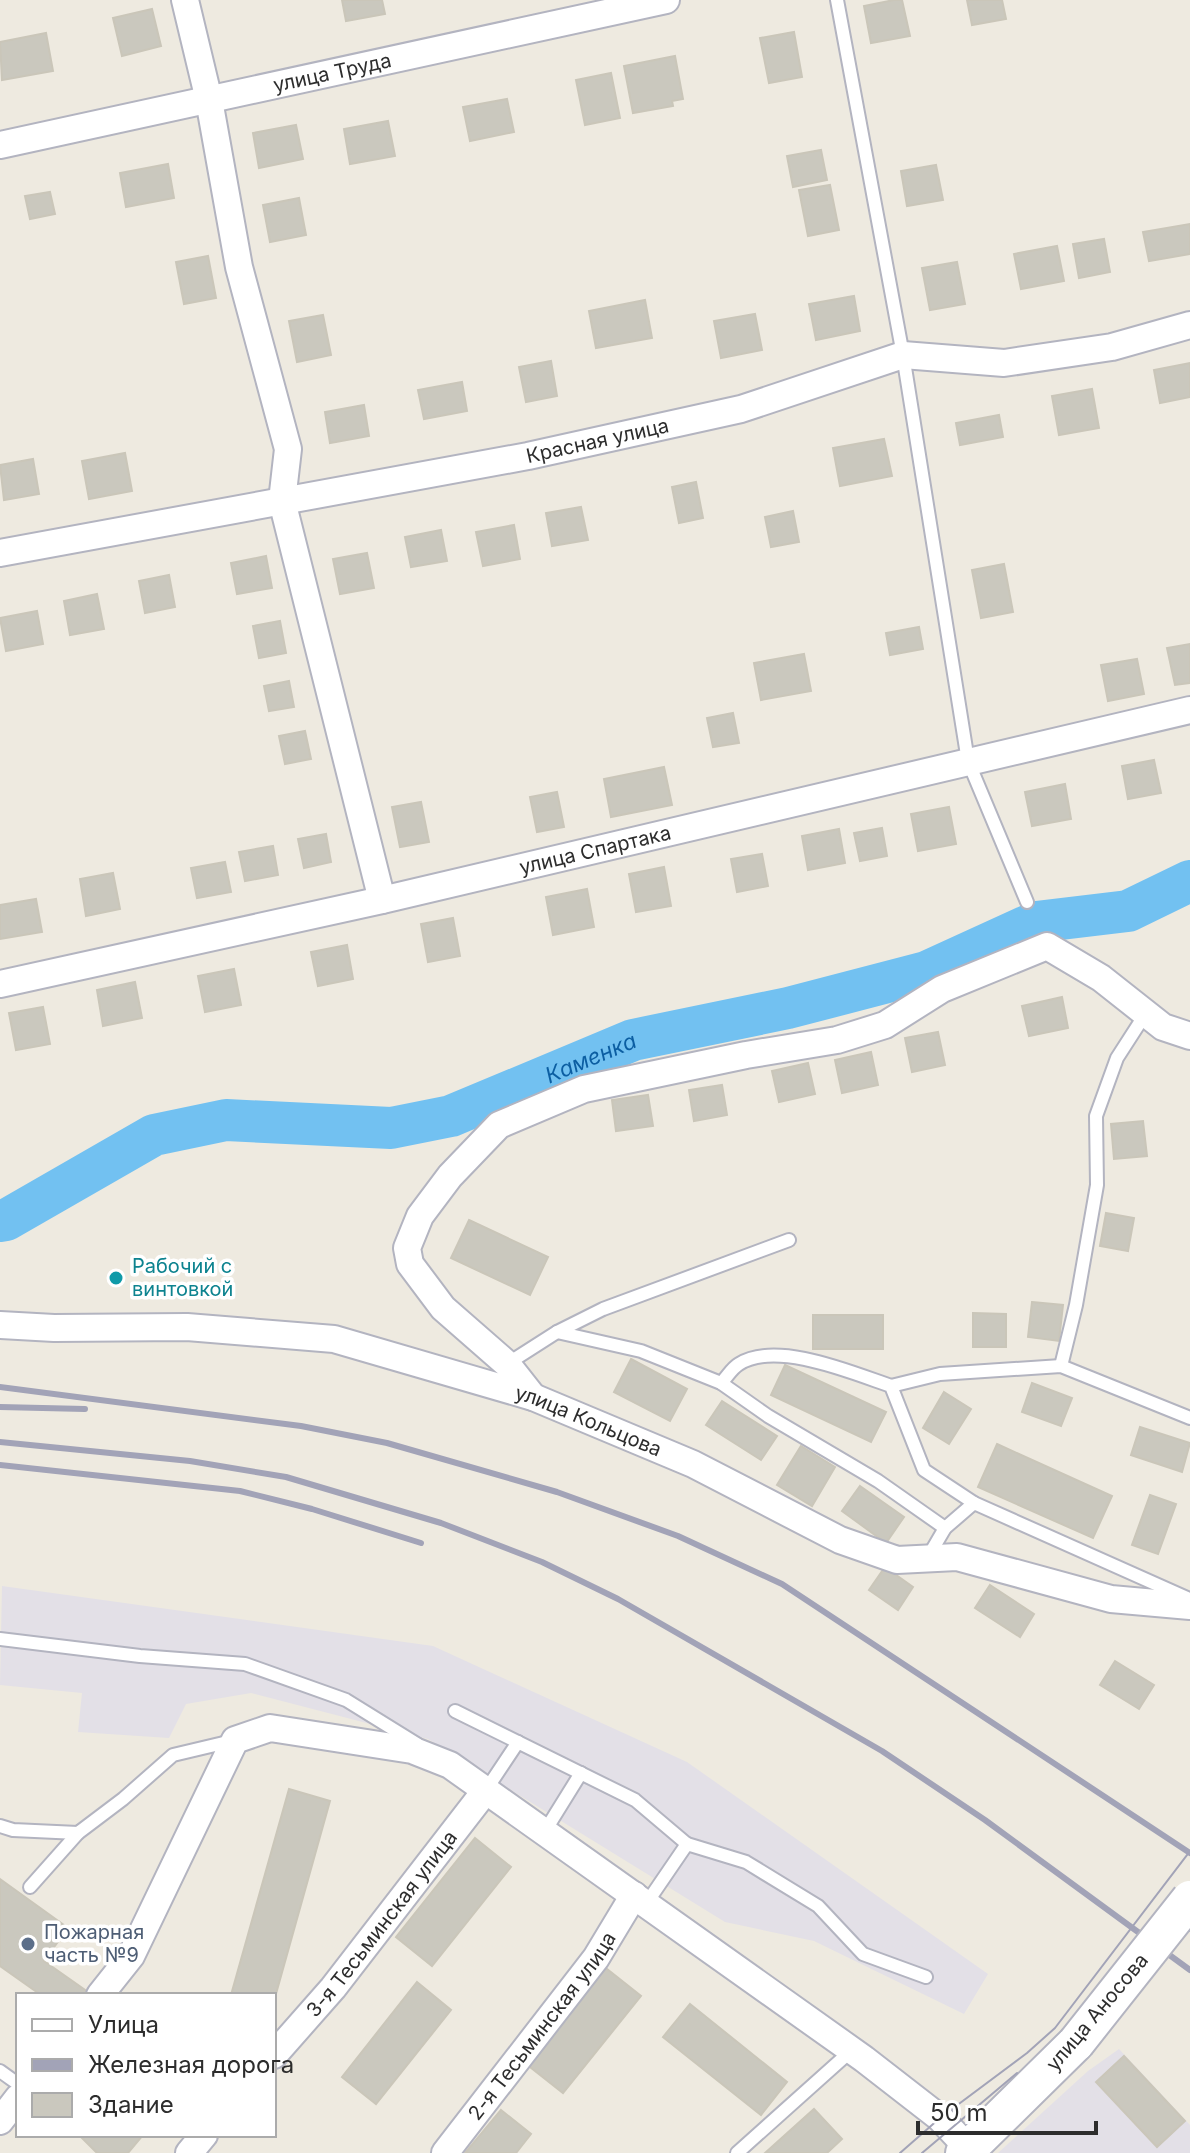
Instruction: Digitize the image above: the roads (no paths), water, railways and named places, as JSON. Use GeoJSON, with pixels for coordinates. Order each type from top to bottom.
{"type":"FeatureCollection","features":[{"type":"Feature","properties":{"kind":"main road","name":"улица Аносова"},"geometry":{"type":"LineString","coordinates":[[966,2151],[1076,2043],[1190,1899]]}},
{"type":"Feature","properties":{"kind":"street"},"geometry":{"type":"LineString","coordinates":[[185,0],[209,100],[239,267],[288,449],[282,501],[382,900]]}},
{"type":"Feature","properties":{"kind":"street","name":"улица Труда"},"geometry":{"type":"LineString","coordinates":[[0,145],[666,0]]}},
{"type":"Feature","properties":{"kind":"street","name":"Красная улица"},"geometry":{"type":"LineString","coordinates":[[0,553],[148,523],[528,456],[741,409],[903,355],[1004,363],[1112,347],[1190,325]]}},
{"type":"Feature","properties":{"kind":"street","name":"улица Спартака"},"geometry":{"type":"LineString","coordinates":[[0,984],[382,900],[1190,710]]}},
{"type":"Feature","properties":{"kind":"street","name":"улица Кольцова"},"geometry":{"type":"LineString","coordinates":[[1190,1036],[1163,1027],[1101,978],[1047,946],[942,989],[885,1025],[837,1040],[746,1055],[584,1089],[499,1125],[450,1176],[420,1216],[407,1248],[410,1264],[443,1308],[507,1364],[533,1397],[693,1464],[840,1540],[897,1560],[957,1557],[1111,1599],[1190,1606]]}},
{"type":"Feature","properties":{"kind":"street"},"geometry":{"type":"LineString","coordinates":[[0,1325],[54,1328],[187,1327],[334,1339],[533,1397]]}},
{"type":"Feature","properties":{"kind":"street"},"geometry":{"type":"LineString","coordinates":[[102,1993],[131,1956],[235,1740],[270,1728],[412,1750],[450,1765],[852,2050],[940,2118],[966,2151]]}},
{"type":"Feature","properties":{"kind":"street","name":"3-я Тесьминская улица"},"geometry":{"type":"LineString","coordinates":[[276,2053],[333,1988],[486,1790]]}},
{"type":"Feature","properties":{"kind":"street","name":"2-я Тесьминская улица"},"geometry":{"type":"LineString","coordinates":[[445,2153],[640,1900]]}},
{"type":"Feature","properties":{"kind":"street"},"geometry":{"type":"LineString","coordinates":[[0,2121],[16,2101]]}},
{"type":"Feature","properties":{"kind":"street"},"geometry":{"type":"LineString","coordinates":[[189,2153],[202,2137]]}},
{"type":"Feature","properties":{"kind":"lane"},"geometry":{"type":"LineString","coordinates":[[837,0],[903,355],[968,761],[1027,902]]}},
{"type":"Feature","properties":{"kind":"lane"},"geometry":{"type":"LineString","coordinates":[[1061,1366],[1076,1305],[1097,1185],[1096,1116],[1117,1058],[1146,1013]]}},
{"type":"Feature","properties":{"kind":"lane"},"geometry":{"type":"LineString","coordinates":[[507,1364],[557,1332],[603,1309],[789,1240]]}},
{"type":"Feature","properties":{"kind":"lane"},"geometry":{"type":"LineString","coordinates":[[557,1332],[641,1351],[721,1383],[768,1416],[878,1481],[945,1528]]}},
{"type":"Feature","properties":{"kind":"lane"},"geometry":{"type":"LineString","coordinates":[[721,1383],[739,1364],[766,1356],[810,1358],[891,1386],[940,1374],[1061,1366],[1190,1418]]}},
{"type":"Feature","properties":{"kind":"lane"},"geometry":{"type":"LineString","coordinates":[[891,1386],[924,1470],[974,1503],[1190,1599]]}},
{"type":"Feature","properties":{"kind":"lane"},"geometry":{"type":"LineString","coordinates":[[928,1558],[945,1528],[974,1503]]}},
{"type":"Feature","properties":{"kind":"lane"},"geometry":{"type":"LineString","coordinates":[[0,1639],[140,1656],[245,1664],[346,1700],[450,1765]]}},
{"type":"Feature","properties":{"kind":"lane"},"geometry":{"type":"LineString","coordinates":[[455,1711],[635,1800],[687,1844],[746,1862],[818,1906],[863,1954],[926,1977]]}},
{"type":"Feature","properties":{"kind":"lane"},"geometry":{"type":"LineString","coordinates":[[30,1887],[78,1833],[173,1755],[235,1740]]}},
{"type":"Feature","properties":{"kind":"lane"},"geometry":{"type":"LineString","coordinates":[[486,1790],[518,1742]]}},
{"type":"Feature","properties":{"kind":"lane"},"geometry":{"type":"LineString","coordinates":[[545,1831],[581,1773]]}},
{"type":"Feature","properties":{"kind":"lane"},"geometry":{"type":"LineString","coordinates":[[0,1826],[13,1830],[78,1833]]}},
{"type":"Feature","properties":{"kind":"lane"},"geometry":{"type":"LineString","coordinates":[[640,1900],[687,1844]]}},
{"type":"Feature","properties":{"kind":"lane"},"geometry":{"type":"LineString","coordinates":[[737,2153],[852,2050]]}},
{"type":"Feature","properties":{"kind":"waterway","name":"Каменка"},"geometry":{"type":"LineString","coordinates":[[0,1221],[154,1135],[226,1120],[391,1128],[451,1116],[633,1040],[788,1008],[926,972],[1036,922],[1128,911],[1190,881]]}},
{"type":"Feature","properties":{"kind":"tram line"},"geometry":{"type":"LineString","coordinates":[[900,2153],[1055,2028],[1190,1851]]}},
{"type":"Feature","properties":{"kind":"tram line"},"geometry":{"type":"LineString","coordinates":[[922,2153],[1017,2073]]}},
{"type":"Feature","properties":{"kind":"railway"},"geometry":{"type":"LineString","coordinates":[[0,1387],[301,1426],[387,1443],[557,1492],[678,1536],[782,1584],[1190,1853]]}},
{"type":"Feature","properties":{"kind":"railway"},"geometry":{"type":"LineString","coordinates":[[0,1407],[85,1409]]}},
{"type":"Feature","properties":{"kind":"railway"},"geometry":{"type":"LineString","coordinates":[[0,1442],[190,1461],[286,1477],[441,1523],[542,1562],[618,1599],[882,1751],[985,1820],[1190,1970]]}},
{"type":"Feature","properties":{"kind":"railway"},"geometry":{"type":"LineString","coordinates":[[0,1465],[240,1491],[312,1509],[421,1543]]}},
{"type":"Feature","properties":{"kind":"place","name":"Рабочий с винтовкой"},"geometry":{"type":"Point","coordinates":[116,1278]}},
{"type":"Feature","properties":{"kind":"place","name":"Пожарная часть №9"},"geometry":{"type":"Point","coordinates":[28,1944]}}]}
